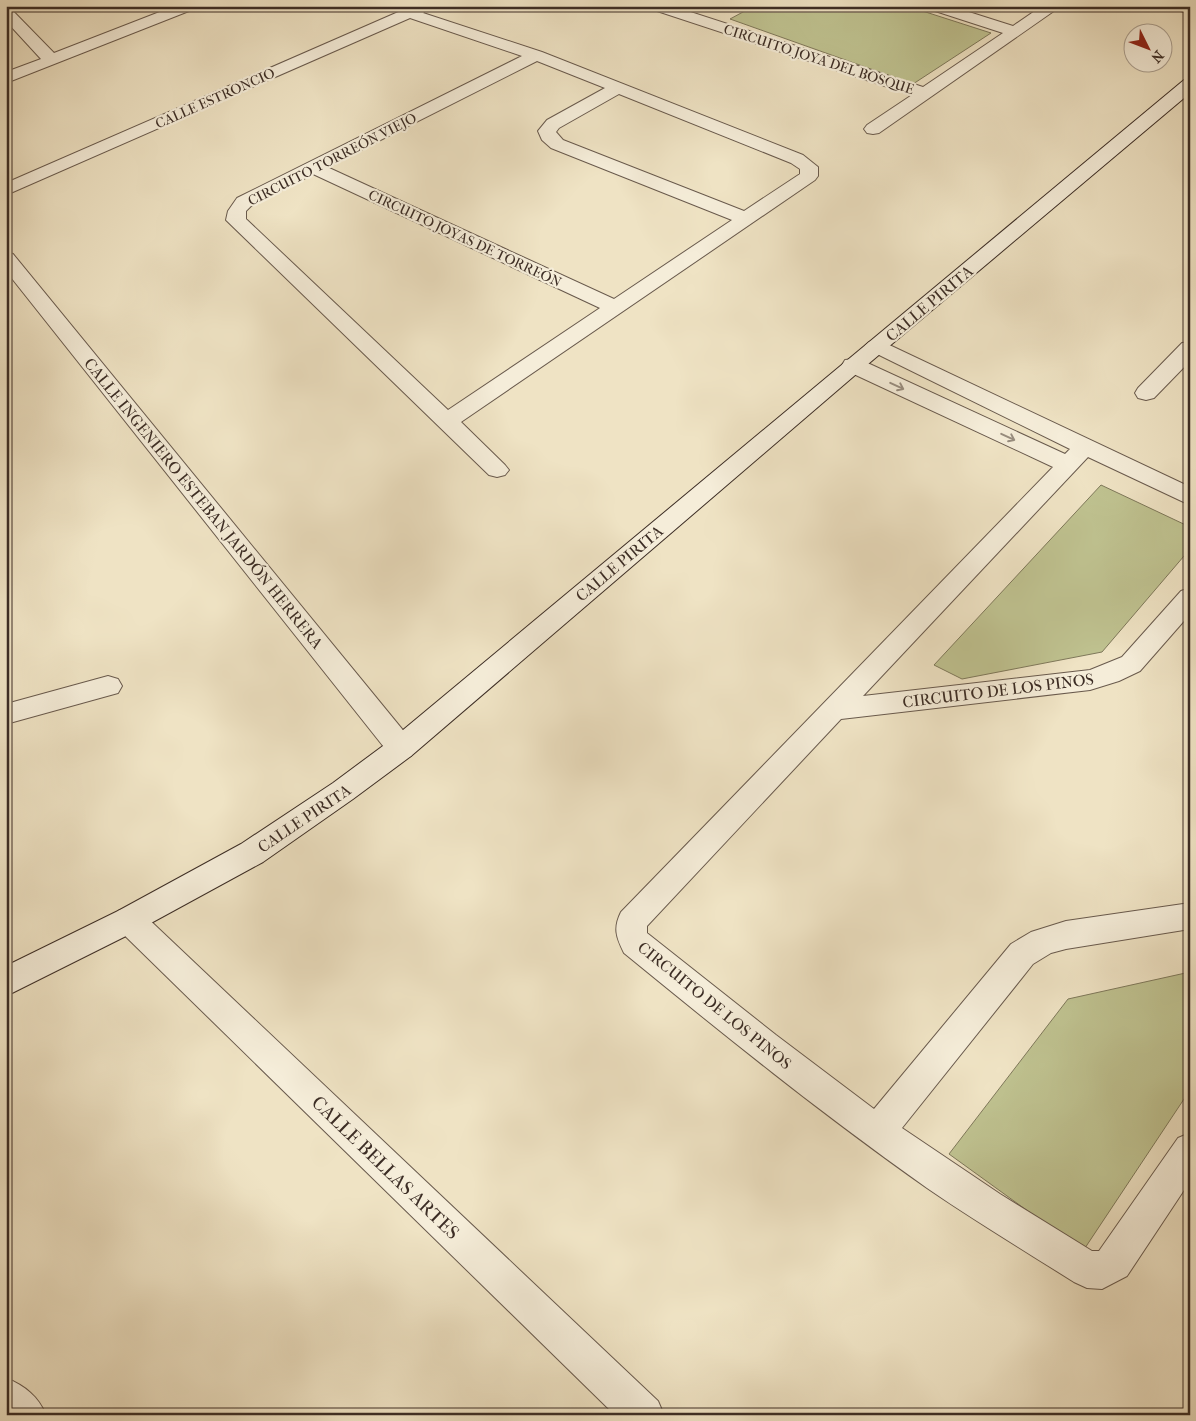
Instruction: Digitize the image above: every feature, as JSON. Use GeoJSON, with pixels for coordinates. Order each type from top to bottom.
{"type":"FeatureCollection","features":[{"type":"Feature","properties":{"kind":"street"},"geometry":{"type":"LineString","coordinates":[[6,78],[189,6]]}},
{"type":"Feature","properties":{"kind":"street","name":"CALLE ESTRONCIO"},"geometry":{"type":"LineString","coordinates":[[6,190],[425,6]]}},
{"type":"Feature","properties":{"kind":"street","name":"CIRCUITO JOYA DEL BOSQUE"},"geometry":{"type":"LineString","coordinates":[[656,6],[926,94]]}},
{"type":"Feature","properties":{"kind":"street"},"geometry":{"type":"LineString","coordinates":[[934,6],[1015,32]]}},
{"type":"Feature","properties":{"kind":"street","name":"CIRCUITO JOYA DEL BOSQUE"},"geometry":{"type":"LineString","coordinates":[[873,129],[1053,6]]}},
{"type":"Feature","properties":{"kind":"street"},"geometry":{"type":"LineString","coordinates":[[1179,6],[1190,9]]}},
{"type":"Feature","properties":{"kind":"street"},"geometry":{"type":"LineString","coordinates":[[6,12],[51,60]]}},
{"type":"Feature","properties":{"kind":"street"},"geometry":{"type":"LineString","coordinates":[[409,13],[536,55],[797,158],[809,167],[810,176],[446,422]]}},
{"type":"Feature","properties":{"kind":"street","name":"CIRCUITO TORREÓN VIEJO"},"geometry":{"type":"LineString","coordinates":[[497,470],[236,220],[237,211],[244,202],[536,55]]}},
{"type":"Feature","properties":{"kind":"street","name":"CALLE PIRITA"},"geometry":{"type":"LineString","coordinates":[[6,982],[129,920],[252,854],[344,792],[401,748],[853,365],[1190,84]]}},
{"type":"Feature","properties":{"kind":"street"},"geometry":{"type":"LineString","coordinates":[[619,87],[553,124],[547,131],[548,136],[557,144],[747,219]]}},
{"type":"Feature","properties":{"kind":"street","name":"CIRCUITO JOYAS DE TORREÓN"},"geometry":{"type":"LineString","coordinates":[[314,168],[616,308]]}},
{"type":"Feature","properties":{"kind":"street","name":"CALLE INGENIERO ESTEBAN JARDÓN HERRERA"},"geometry":{"type":"LineString","coordinates":[[6,258],[401,748]]}},
{"type":"Feature","properties":{"kind":"street"},"geometry":{"type":"LineString","coordinates":[[876,346],[1076,456]]}},
{"type":"Feature","properties":{"kind":"street"},"geometry":{"type":"LineString","coordinates":[[1146,393],[1190,348]]}},
{"type":"Feature","properties":{"kind":"street"},"geometry":{"type":"LineString","coordinates":[[853,365],[1076,456],[1190,497]]}},
{"type":"Feature","properties":{"kind":"street","name":"CIRCUITO DE LOS PINOS"},"geometry":{"type":"LineString","coordinates":[[1076,456],[632,921],[631,933],[636,943],[744,1030],[878,1132],[996,1213],[1087,1269],[1102,1270],[1114,1263],[1190,1150]]}},
{"type":"Feature","properties":{"kind":"street","name":"CIRCUITO DE LOS PINOS"},"geometry":{"type":"LineString","coordinates":[[834,710],[1090,680],[1109,674],[1131,664],[1190,597]]}},
{"type":"Feature","properties":{"kind":"street"},"geometry":{"type":"LineString","coordinates":[[6,714],[108,686]]}},
{"type":"Feature","properties":{"kind":"street"},"geometry":{"type":"LineString","coordinates":[[878,1132],[1022,954],[1042,942],[1066,935],[1190,916]]}},
{"type":"Feature","properties":{"kind":"street","name":"CALLE BELLAS ARTES"},"geometry":{"type":"LineString","coordinates":[[129,920],[644,1415]]}},
{"type":"Feature","properties":{"kind":"street"},"geometry":{"type":"LineString","coordinates":[[6,1398],[26,1415]]}},
{"type":"Feature","properties":{"kind":"green space"},"geometry":{"type":"Polygon","coordinates":[[[754,6],[907,6],[991,33],[913,84],[730,19],[754,6]]]}},
{"type":"Feature","properties":{"kind":"green space"},"geometry":{"type":"Polygon","coordinates":[[[1101,485],[1190,527],[1190,549],[1102,652],[962,679],[934,665],[1101,485]]]}},
{"type":"Feature","properties":{"kind":"green space"},"geometry":{"type":"Polygon","coordinates":[[[1190,972],[1190,1090],[1083,1251],[949,1154],[1068,999],[1190,972]]]}}]}
